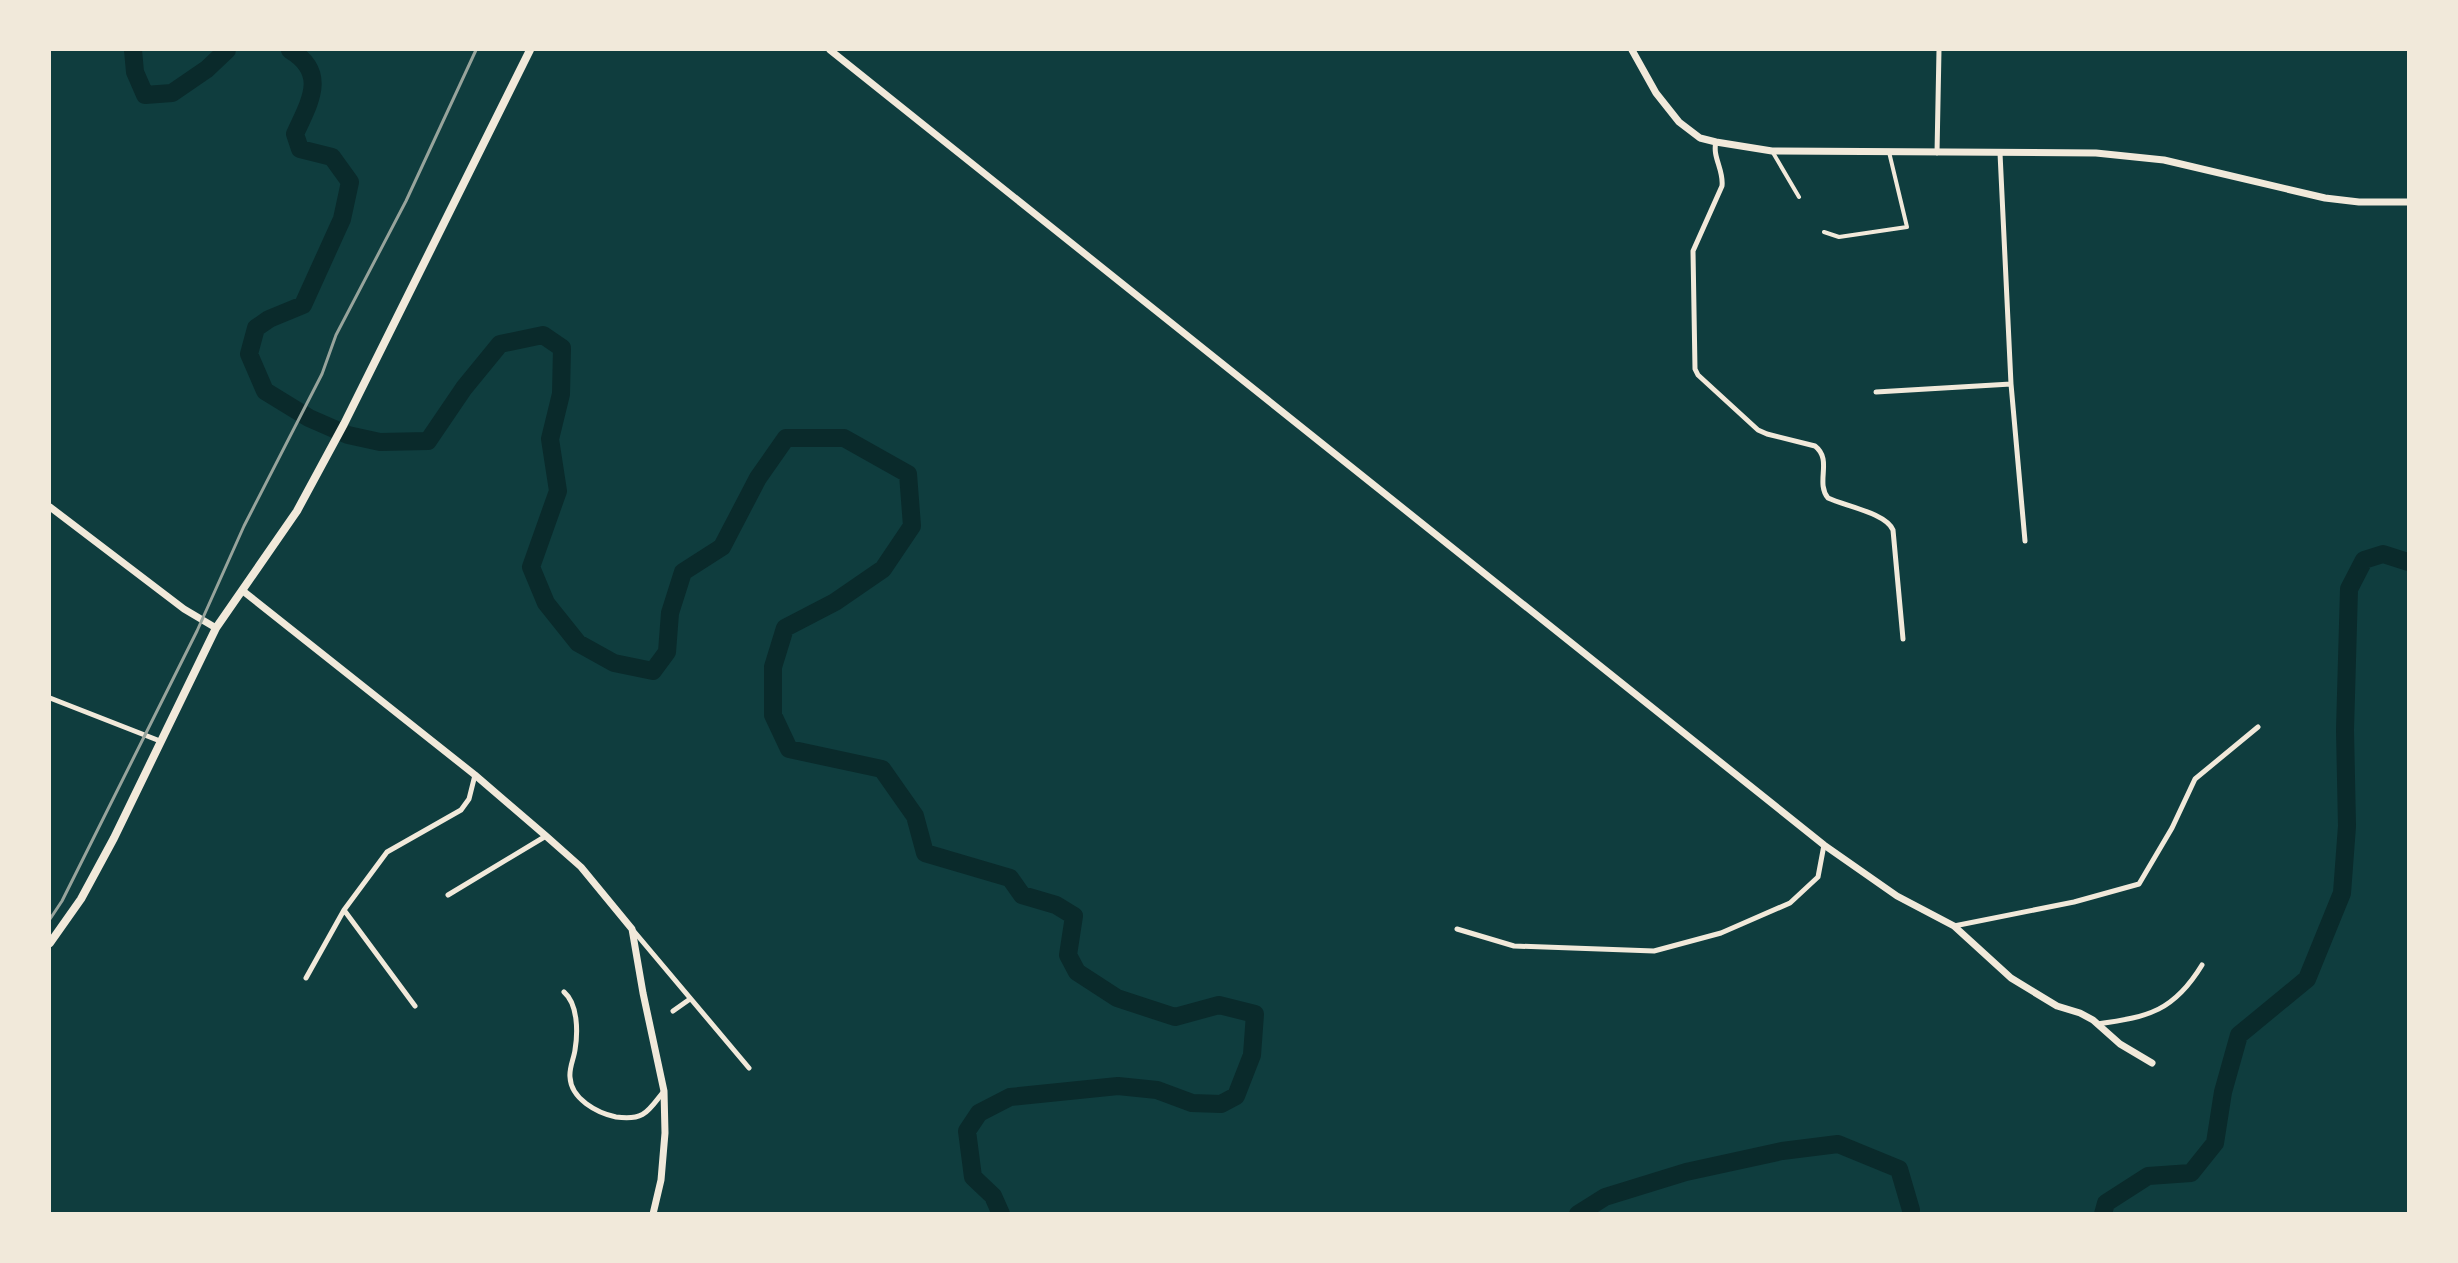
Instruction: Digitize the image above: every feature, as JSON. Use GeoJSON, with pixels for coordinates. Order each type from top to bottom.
{"type":"FeatureCollection","features":[{"type":"Feature","properties":{"kind":"highway"},"geometry":{"type":"LineString","coordinates":[[50,943],[81,899],[114,838],[216,628],[297,511],[344,424],[530,50]]}},
{"type":"Feature","properties":{"kind":"street"},"geometry":{"type":"LineString","coordinates":[[830,50],[1824,844],[1897,896],[1954,926],[2011,978],[2057,1006],[2080,1013],[2120,1044],[2152,1064]]}},
{"type":"Feature","properties":{"kind":"street"},"geometry":{"type":"LineString","coordinates":[[1632,50],[1656,93],[1679,122],[1701,138],[1716,142],[1772,151],[2096,153],[2164,160],[2325,198],[2359,202],[2409,202]]}},
{"type":"Feature","properties":{"kind":"street"},"geometry":{"type":"LineString","coordinates":[[1937,153],[1939,50]]}},
{"type":"Feature","properties":{"kind":"street"},"geometry":{"type":"LineString","coordinates":[[1716,142],[1714,149],[1723,177],[1722,186],[1693,251],[1695,369],[1698,375],[1758,430],[1805,443],[1820,450],[1824,463],[1824,494],[1828,498],[1891,524],[1903,639]]}},
{"type":"Feature","properties":{"kind":"street"},"geometry":{"type":"LineString","coordinates":[[1772,151],[1799,197]]}},
{"type":"Feature","properties":{"kind":"street"},"geometry":{"type":"LineString","coordinates":[[1824,232],[1839,237],[1907,228],[1889,152]]}},
{"type":"Feature","properties":{"kind":"street"},"geometry":{"type":"LineString","coordinates":[[2000,153],[2011,384],[2025,541]]}},
{"type":"Feature","properties":{"kind":"street"},"geometry":{"type":"LineString","coordinates":[[1876,392],[2011,384]]}},
{"type":"Feature","properties":{"kind":"street"},"geometry":{"type":"LineString","coordinates":[[50,507],[184,609],[216,628]]}},
{"type":"Feature","properties":{"kind":"street"},"geometry":{"type":"LineString","coordinates":[[243,591],[475,775],[580,867],[749,1068]]}},
{"type":"Feature","properties":{"kind":"street"},"geometry":{"type":"LineString","coordinates":[[50,698],[160,741]]}},
{"type":"Feature","properties":{"kind":"street"},"geometry":{"type":"LineString","coordinates":[[1954,926],[2074,902],[2139,884],[2172,828],[2195,779],[2258,727]]}},
{"type":"Feature","properties":{"kind":"street"},"geometry":{"type":"LineString","coordinates":[[306,978],[344,909],[387,852],[461,810],[469,799],[475,775]]}},
{"type":"Feature","properties":{"kind":"street"},"geometry":{"type":"LineString","coordinates":[[448,895],[546,836]]}},
{"type":"Feature","properties":{"kind":"street"},"geometry":{"type":"LineString","coordinates":[[1457,929],[1514,946],[1654,951],[1721,933],[1790,903],[1818,878],[1824,844]]}},
{"type":"Feature","properties":{"kind":"street"},"geometry":{"type":"LineString","coordinates":[[344,909],[415,1006]]}},
{"type":"Feature","properties":{"kind":"street"},"geometry":{"type":"LineString","coordinates":[[632,929],[664,1091],[665,1133],[661,1180],[653,1214]]}},
{"type":"Feature","properties":{"kind":"street"},"geometry":{"type":"LineString","coordinates":[[2097,1024],[2138,1016],[2170,1004],[2189,986],[2202,965]]}},
{"type":"Feature","properties":{"kind":"street"},"geometry":{"type":"LineString","coordinates":[[564,992],[575,1011],[576,1048],[570,1077],[575,1094],[590,1106],[611,1116],[635,1119],[647,1113],[664,1091]]}},
{"type":"Feature","properties":{"kind":"street"},"geometry":{"type":"LineString","coordinates":[[673,1011],[690,999]]}},
{"type":"Feature","properties":{"kind":"waterway"},"geometry":{"type":"LineString","coordinates":[[133,50],[135,72],[145,95],[172,93],[207,69],[227,50]]}},
{"type":"Feature","properties":{"kind":"waterway"},"geometry":{"type":"LineString","coordinates":[[290,50],[302,59],[309,68],[312,78],[310,99],[295,134],[300,149],[332,157],[350,182],[342,219],[303,305],[269,319],[256,328],[249,354],[265,391],[309,418],[348,435],[380,442],[428,441],[464,388],[500,344],[543,335],[562,348],[561,394],[550,439],[558,491],[531,567],[546,603],[578,643],[614,663],[653,671],[667,652],[670,613],[683,572],[722,547],[758,478],[786,438],[844,438],[908,474],[912,526],[883,569],[835,602],[785,628],[773,667],[773,715],[789,749],[882,769],[915,816],[925,853],[1010,878],[1022,895],[1056,905],[1074,916],[1068,955],[1077,972],[1117,998],[1175,1017],[1219,1005],[1255,1014],[1252,1055],[1236,1096],[1221,1104],[1192,1103],[1157,1090],[1118,1086],[1010,1097],[979,1113],[967,1131],[973,1177],[993,1196],[1001,1214]]}},
{"type":"Feature","properties":{"kind":"waterway"},"geometry":{"type":"LineString","coordinates":[[2103,1214],[2106,1203],[2148,1176],[2191,1173],[2215,1143],[2223,1092],[2239,1035],[2307,979],[2342,893],[2347,826],[2345,730],[2349,589],[2364,560],[2383,554],[2408,562]]}},
{"type":"Feature","properties":{"kind":"waterway"},"geometry":{"type":"LineString","coordinates":[[1578,1214],[1605,1197],[1686,1172],[1782,1151],[1838,1144],[1899,1169],[1911,1210]]}},
{"type":"Feature","properties":{"kind":"railway"},"geometry":{"type":"LineString","coordinates":[[50,919],[62,901],[197,631],[244,526],[322,374],[336,335],[406,201],[476,50]]}}]}
